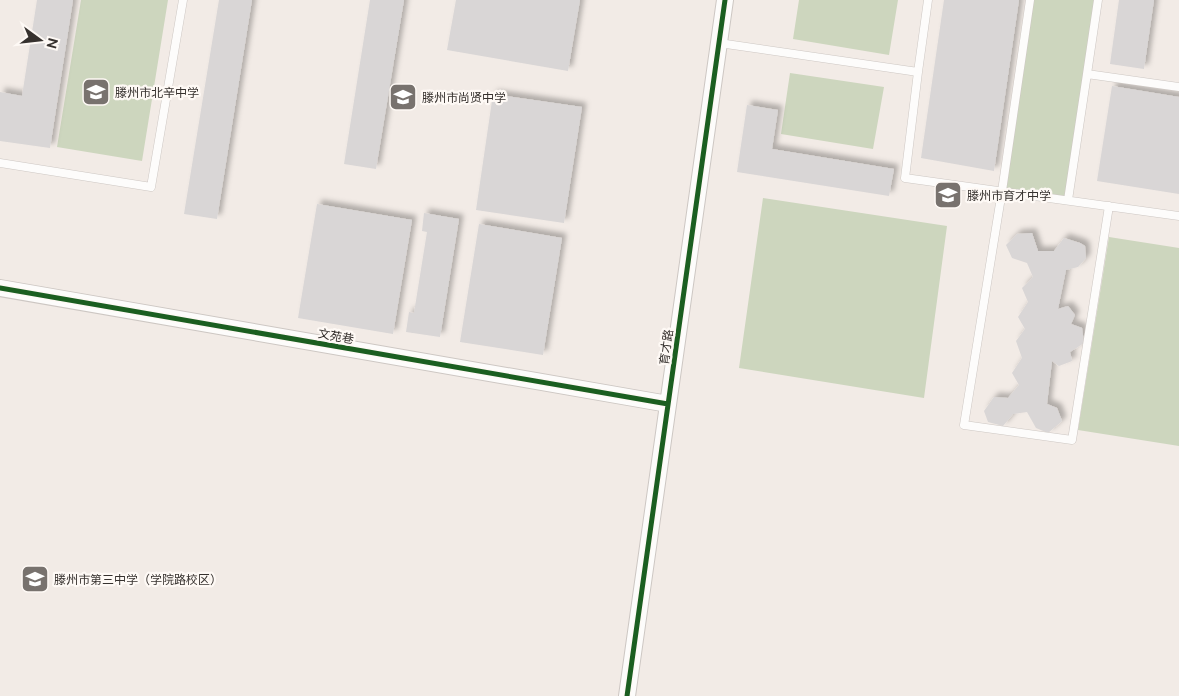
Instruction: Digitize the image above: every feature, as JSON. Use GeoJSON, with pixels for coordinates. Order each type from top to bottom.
{"type":"FeatureCollection","features":[{"type":"Feature","properties":{"kind":"street","name":"育才路"},"geometry":{"type":"LineString","coordinates":[[627,696],[725,0]]}},
{"type":"Feature","properties":{"kind":"street","name":"文苑巷"},"geometry":{"type":"LineString","coordinates":[[0,288],[668,404]]}},
{"type":"Feature","properties":{"kind":"lane"},"geometry":{"type":"LineString","coordinates":[[0,162],[151,187],[183,0]]}},
{"type":"Feature","properties":{"kind":"lane"},"geometry":{"type":"LineString","coordinates":[[928,0],[905,178],[1179,216]]}},
{"type":"Feature","properties":{"kind":"lane"},"geometry":{"type":"LineString","coordinates":[[1030,0],[1002,191],[964,425],[1072,440],[1108,206]]}},
{"type":"Feature","properties":{"kind":"lane"},"geometry":{"type":"LineString","coordinates":[[1068,200],[1098,0]]}},
{"type":"Feature","properties":{"kind":"lane"},"geometry":{"type":"LineString","coordinates":[[719,43],[918,72]]}},
{"type":"Feature","properties":{"kind":"lane"},"geometry":{"type":"LineString","coordinates":[[1087,74],[1179,87]]}},
{"type":"Feature","properties":{"kind":"green space"},"geometry":{"type":"Polygon","coordinates":[[[81,0],[168,0],[142,161],[57,147],[81,0]]]}},
{"type":"Feature","properties":{"kind":"green space"},"geometry":{"type":"Polygon","coordinates":[[[799,0],[898,0],[889,55],[793,39],[799,0]]]}},
{"type":"Feature","properties":{"kind":"green space"},"geometry":{"type":"Polygon","coordinates":[[[1030,0],[1098,0],[1068,200],[1002,191],[1030,0]]]}},
{"type":"Feature","properties":{"kind":"green space"},"geometry":{"type":"Polygon","coordinates":[[[790,73],[884,87],[873,149],[781,134],[790,73]]]}},
{"type":"Feature","properties":{"kind":"green space"},"geometry":{"type":"Polygon","coordinates":[[[763,198],[947,226],[924,398],[739,368],[763,198]]]}},
{"type":"Feature","properties":{"kind":"green space"},"geometry":{"type":"Polygon","coordinates":[[[1109,237],[1179,248],[1179,446],[1078,430],[1109,237]]]}},
{"type":"Feature","properties":{"kind":"building"},"geometry":{"type":"Polygon","coordinates":[[[37,0],[73,0],[50,148],[0,141],[0,92],[22,96],[37,0]]]}},
{"type":"Feature","properties":{"kind":"building"},"geometry":{"type":"Polygon","coordinates":[[[219,0],[252,0],[217,219],[184,214],[219,0]]]}},
{"type":"Feature","properties":{"kind":"building"},"geometry":{"type":"Polygon","coordinates":[[[370,0],[404,0],[376,169],[344,164],[370,0]]]}},
{"type":"Feature","properties":{"kind":"building"},"geometry":{"type":"Polygon","coordinates":[[[456,0],[580,0],[568,71],[447,50],[456,0]]]}},
{"type":"Feature","properties":{"kind":"building"},"geometry":{"type":"Polygon","coordinates":[[[944,0],[1019,0],[994,171],[921,158],[944,0]]]}},
{"type":"Feature","properties":{"kind":"building"},"geometry":{"type":"Polygon","coordinates":[[[1119,0],[1154,0],[1144,69],[1110,64],[1119,0]]]}},
{"type":"Feature","properties":{"kind":"building"},"geometry":{"type":"Polygon","coordinates":[[[1112,86],[1179,97],[1179,194],[1097,181],[1112,86]]]}},
{"type":"Feature","properties":{"kind":"building"},"geometry":{"type":"Polygon","coordinates":[[[493,94],[582,107],[564,223],[476,210],[493,94]]]}},
{"type":"Feature","properties":{"kind":"building"},"geometry":{"type":"Polygon","coordinates":[[[747,105],[778,110],[772,149],[894,169],[889,196],[737,172],[747,105]]]}},
{"type":"Feature","properties":{"kind":"building"},"geometry":{"type":"Polygon","coordinates":[[[317,204],[412,220],[393,334],[298,318],[317,204]]]}},
{"type":"Feature","properties":{"kind":"building"},"geometry":{"type":"Polygon","coordinates":[[[424,213],[459,219],[440,337],[406,332],[409,312],[414,313],[427,232],[422,231],[424,213]]]}},
{"type":"Feature","properties":{"kind":"building"},"geometry":{"type":"Polygon","coordinates":[[[479,224],[562,238],[543,355],[460,342],[479,224]]]}},
{"type":"Feature","properties":{"kind":"building"},"geometry":{"type":"Polygon","coordinates":[[[1032,233],[1038,251],[1054,251],[1064,238],[1085,246],[1086,258],[1078,267],[1066,270],[1058,309],[1068,306],[1075,315],[1071,324],[1082,328],[1084,343],[1070,352],[1072,361],[1059,366],[1052,361],[1047,404],[1057,408],[1062,421],[1048,433],[1036,428],[1027,412],[1013,414],[1003,426],[988,422],[984,411],[994,397],[1008,398],[1019,385],[1012,373],[1022,358],[1016,341],[1025,329],[1018,317],[1028,302],[1022,288],[1033,277],[1027,263],[1012,258],[1006,245],[1017,234],[1032,233]]]}},
{"type":"Feature","properties":{"kind":"cycle path"},"geometry":{"type":"LineString","coordinates":[[627,696],[725,0]]}},
{"type":"Feature","properties":{"kind":"cycle path"},"geometry":{"type":"LineString","coordinates":[[0,288],[668,404]]}},
{"type":"Feature","properties":{"kind":"place","name":"滕州市北辛中学"},"geometry":{"type":"Point","coordinates":[96,92]}},
{"type":"Feature","properties":{"kind":"place","name":"滕州市尚贤中学"},"geometry":{"type":"Point","coordinates":[403,97]}},
{"type":"Feature","properties":{"kind":"place","name":"滕州市育才中学"},"geometry":{"type":"Point","coordinates":[948,195]}},
{"type":"Feature","properties":{"kind":"place","name":"滕州市第三中学（学院路校区）"},"geometry":{"type":"Point","coordinates":[35,579]}}]}
